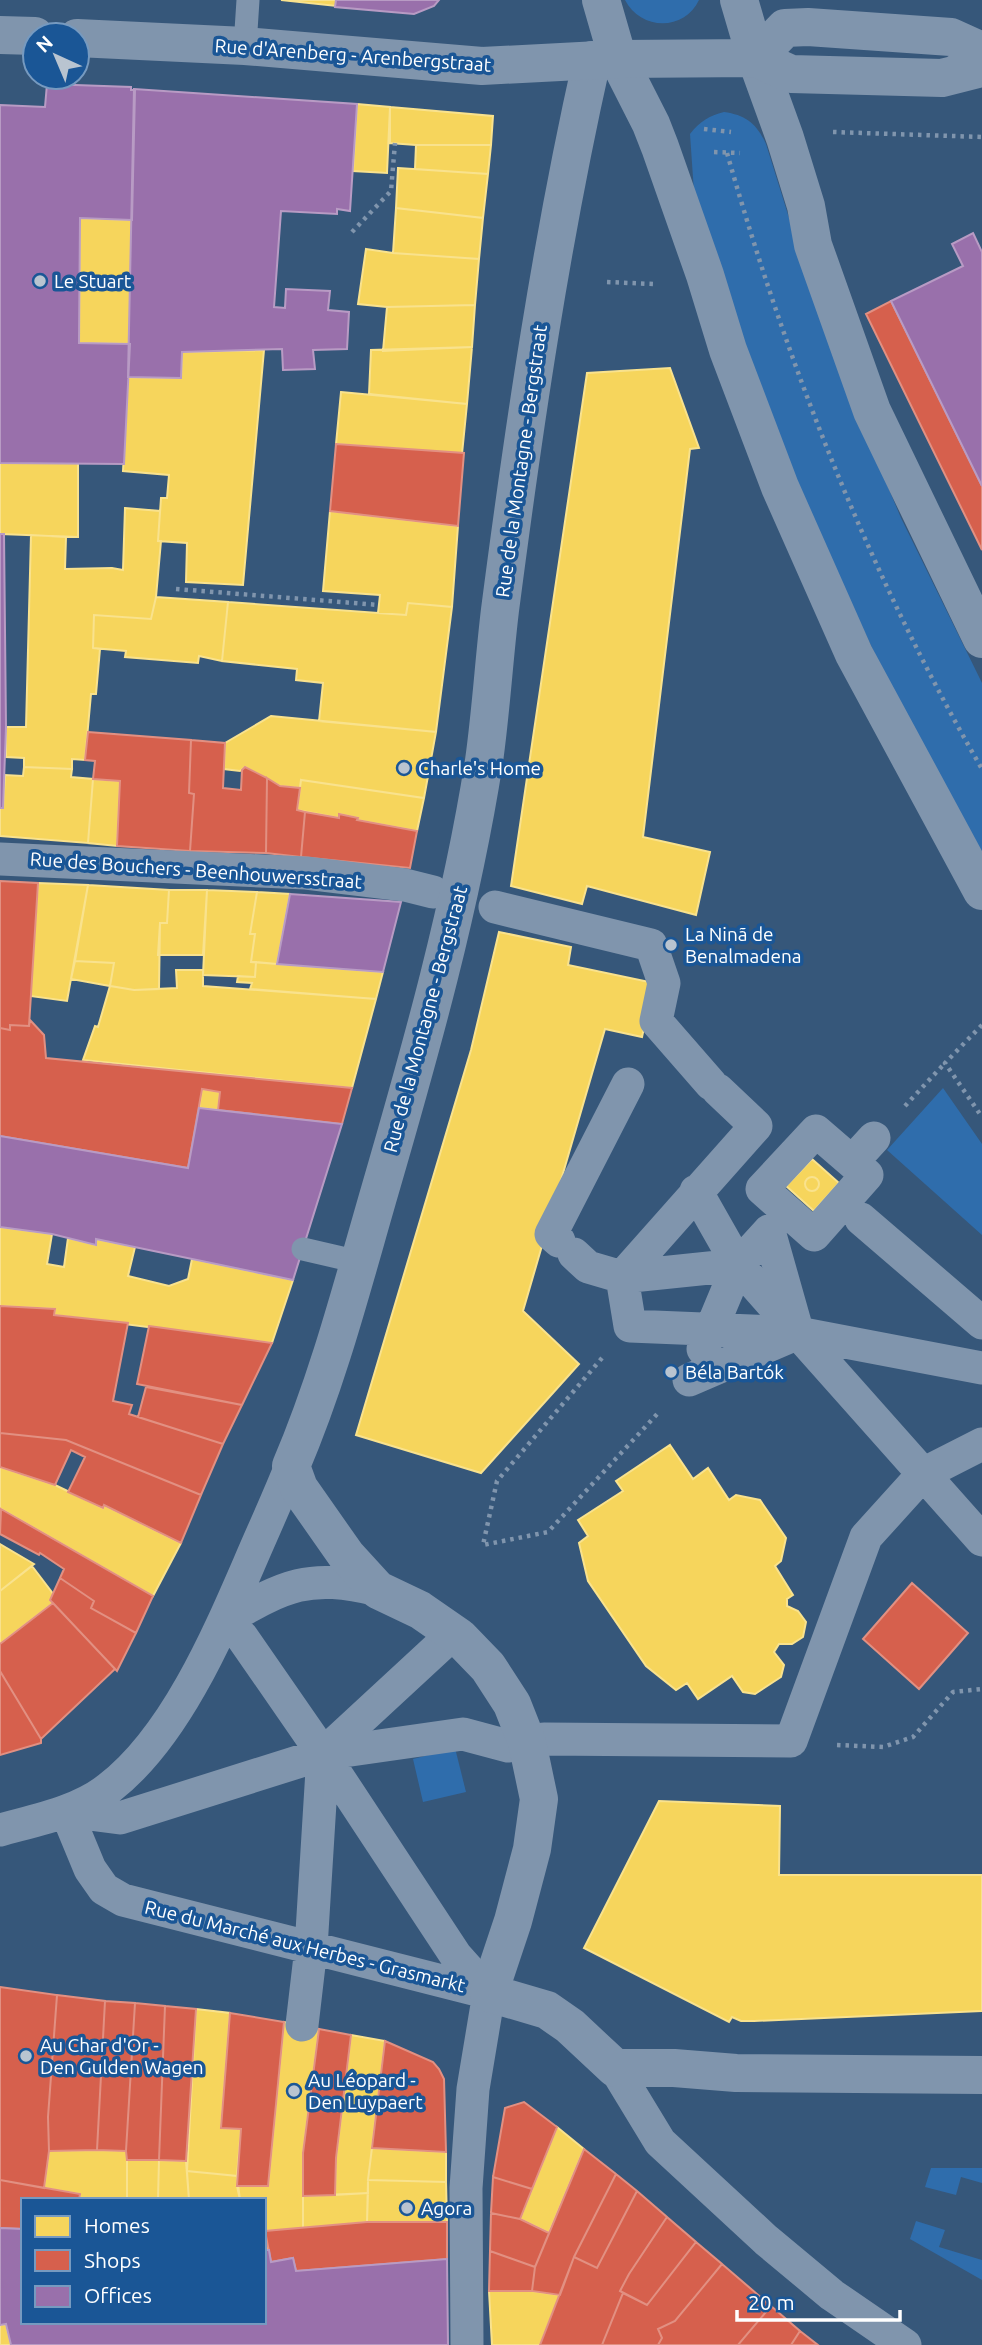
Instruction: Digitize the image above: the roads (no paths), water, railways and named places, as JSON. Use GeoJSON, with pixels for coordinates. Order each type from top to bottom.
{"type":"FeatureCollection","features":[{"type":"Feature","properties":{"kind":"street"},"geometry":{"type":"LineString","coordinates":[[601,0],[605,59],[651,124],[705,275],[728,350],[780,487],[854,654],[982,891]]}},
{"type":"Feature","properties":{"kind":"street"},"geometry":{"type":"LineString","coordinates":[[739,0],[806,206],[813,245],[873,411],[982,639]]}},
{"type":"Feature","properties":{"kind":"street"},"geometry":{"type":"LineString","coordinates":[[756,58],[785,28],[808,27],[951,37],[982,51]]}},
{"type":"Feature","properties":{"kind":"street"},"geometry":{"type":"LineString","coordinates":[[0,35],[21,36]]}},
{"type":"Feature","properties":{"kind":"street","name":"Rue d'Arenberg - Arenbergstraat"},"geometry":{"type":"LineString","coordinates":[[91,39],[245,46],[482,66],[605,59],[756,58]]}},
{"type":"Feature","properties":{"kind":"street"},"geometry":{"type":"LineString","coordinates":[[756,58],[791,74],[942,78],[982,68]]}},
{"type":"Feature","properties":{"kind":"street","name":"Rue de la Montagne - Bergstraat"},"geometry":{"type":"LineString","coordinates":[[66,1811],[108,1789],[152,1746],[176,1713],[225,1620],[319,1399],[430,1015],[458,898],[484,760],[500,614],[537,341],[576,131],[605,59]]}},
{"type":"Feature","properties":{"kind":"street","name":"Rue des Bouchers - Beenhouwersstraat"},"geometry":{"type":"LineString","coordinates":[[0,859],[43,850],[306,873],[405,885],[433,892]]}},
{"type":"Feature","properties":{"kind":"street","name":"Rue de la Montagne - Bergstraat"},"geometry":{"type":"LineString","coordinates":[[495,907],[651,945],[664,983],[659,1033],[774,1143]]}},
{"type":"Feature","properties":{"kind":"street"},"geometry":{"type":"LineString","coordinates":[[628,1084],[551,1234],[588,1267],[622,1277],[738,1265]]}},
{"type":"Feature","properties":{"kind":"street"},"geometry":{"type":"LineString","coordinates":[[630,1326],[622,1277],[696,1191],[774,1143],[816,1131],[863,1150],[867,1175],[851,1211],[814,1235],[784,1216],[762,1189],[774,1143]]}},
{"type":"Feature","properties":{"kind":"street"},"geometry":{"type":"LineString","coordinates":[[696,1191],[738,1265],[982,1540]]}},
{"type":"Feature","properties":{"kind":"street"},"geometry":{"type":"LineString","coordinates":[[851,1211],[982,1323]]}},
{"type":"Feature","properties":{"kind":"street"},"geometry":{"type":"LineString","coordinates":[[769,1231],[798,1333],[689,1380],[738,1265],[769,1231]]}},
{"type":"Feature","properties":{"kind":"street"},"geometry":{"type":"LineString","coordinates":[[630,1326],[676,1271]]}},
{"type":"Feature","properties":{"kind":"street"},"geometry":{"type":"LineString","coordinates":[[630,1326],[798,1333],[982,1368]]}},
{"type":"Feature","properties":{"kind":"street"},"geometry":{"type":"LineString","coordinates":[[0,1830],[66,1811],[120,1818],[324,1754],[463,1734],[518,1744],[544,1739],[791,1741],[866,1537],[923,1474],[982,1444]]}},
{"type":"Feature","properties":{"kind":"street","name":"Rue du Marché aux Herbes - Grasmarkt"},"geometry":{"type":"LineString","coordinates":[[291,1466],[299,1488],[346,1555],[378,1590]]}},
{"type":"Feature","properties":{"kind":"street","name":"Rue du Marché aux Herbes - Grasmarkt"},"geometry":{"type":"LineString","coordinates":[[66,1811],[90,1870],[104,1889],[123,1900],[489,1993],[533,1849],[539,1799],[518,1744],[512,1704],[488,1667],[459,1637],[420,1610],[378,1590],[344,1582],[317,1581],[273,1592],[225,1620]]}},
{"type":"Feature","properties":{"kind":"street"},"geometry":{"type":"LineString","coordinates":[[225,1620],[242,1637],[324,1754],[456,1956],[489,1993],[547,2010],[570,2026],[615,2068],[660,2142],[766,2240],[832,2295],[905,2345]]}},
{"type":"Feature","properties":{"kind":"street"},"geometry":{"type":"LineString","coordinates":[[302,2025],[311,1948],[324,1754],[442,1644]]}},
{"type":"Feature","properties":{"kind":"street"},"geometry":{"type":"LineString","coordinates":[[467,2345],[466,2188],[473,2090],[489,1993]]}},
{"type":"Feature","properties":{"kind":"street"},"geometry":{"type":"LineString","coordinates":[[615,2068],[674,2068],[736,2073],[982,2075]]}},
{"type":"Feature","properties":{"kind":"lane"},"geometry":{"type":"LineString","coordinates":[[245,46],[248,0]]}},
{"type":"Feature","properties":{"kind":"lane"},"geometry":{"type":"LineString","coordinates":[[303,1249],[359,1262]]}},
{"type":"Feature","properties":{"kind":"place","name":"Le Stuart"},"geometry":{"type":"Point","coordinates":[40,281]}},
{"type":"Feature","properties":{"kind":"place","name":"Charle's Home"},"geometry":{"type":"Point","coordinates":[404,768]}},
{"type":"Feature","properties":{"kind":"place","name":"La Ninã de Benalmadena"},"geometry":{"type":"Point","coordinates":[671,945]}},
{"type":"Feature","properties":{"kind":"place","name":"Béla Bartók"},"geometry":{"type":"Point","coordinates":[671,1372]}},
{"type":"Feature","properties":{"kind":"place","name":"Au Char d'Or - Den Gulden Wagen"},"geometry":{"type":"Point","coordinates":[26,2056]}},
{"type":"Feature","properties":{"kind":"place","name":"Au Léopard - Den Luypaert"},"geometry":{"type":"Point","coordinates":[294,2091]}},
{"type":"Feature","properties":{"kind":"place","name":"Agora"},"geometry":{"type":"Point","coordinates":[407,2208]}}]}
